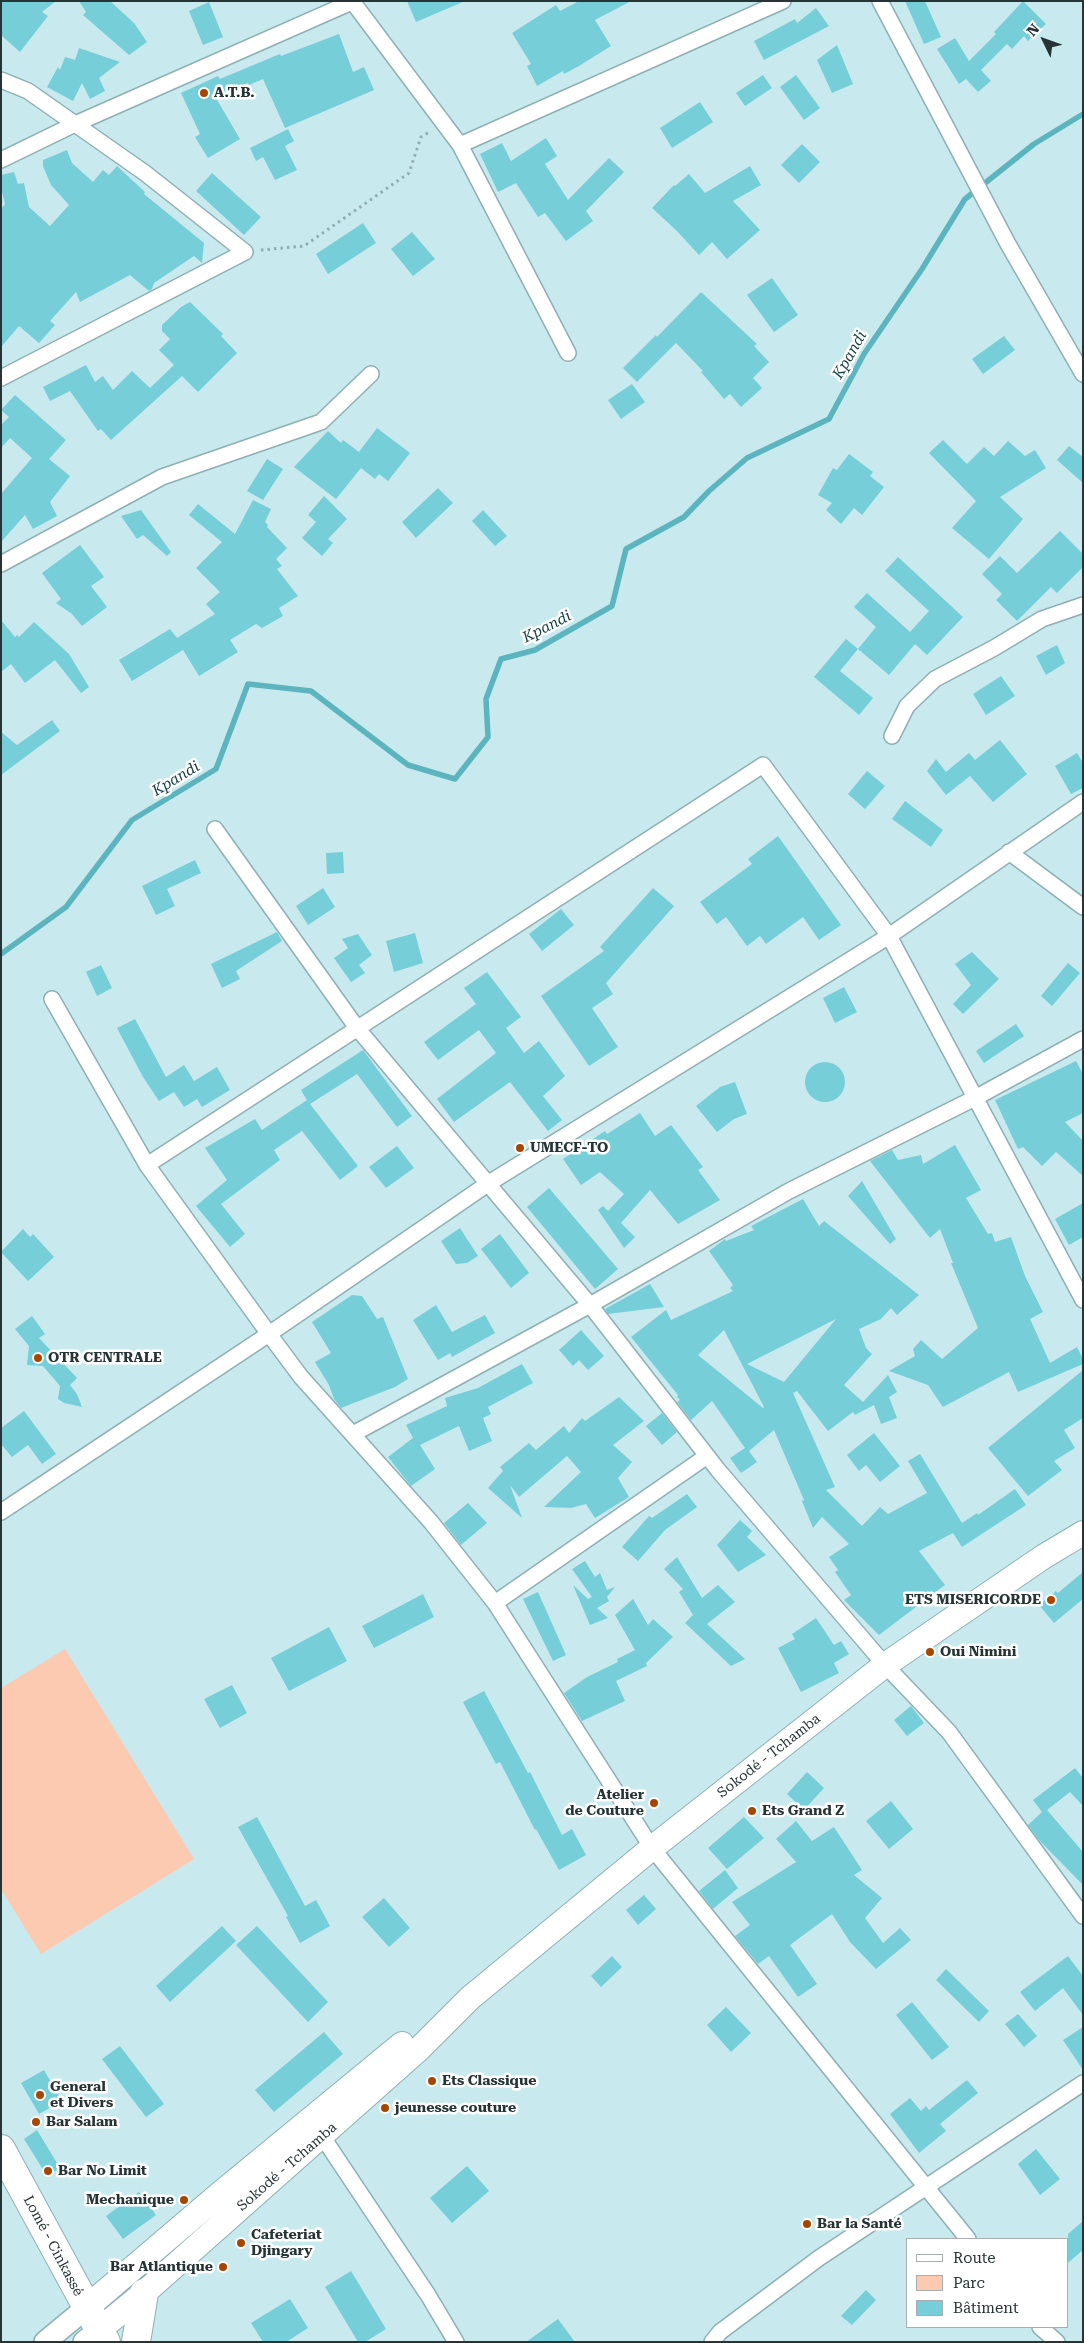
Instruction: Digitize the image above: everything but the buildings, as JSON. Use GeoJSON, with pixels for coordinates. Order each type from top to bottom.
{"type":"FeatureCollection","features":[{"type":"Feature","properties":{"kind":"highway","name":"Lomé - Cinkassé"},"geometry":{"type":"LineString","coordinates":[[1,2149],[94,2330]]}},
{"type":"Feature","properties":{"kind":"highway"},"geometry":{"type":"LineString","coordinates":[[136,2342],[144,2293]]}},
{"type":"Feature","properties":{"kind":"main road","name":"Sokodé - Tchamba"},"geometry":{"type":"LineString","coordinates":[[94,2330],[144,2293],[322,2136],[419,2049],[470,1998],[652,1848],[885,1665],[1043,1557],[1083,1533]]}},
{"type":"Feature","properties":{"kind":"main road","name":"Sokodé - Tchamba"},"geometry":{"type":"LineString","coordinates":[[94,2330],[221,2193],[410,2038],[470,1998]]}},
{"type":"Feature","properties":{"kind":"main road"},"geometry":{"type":"LineString","coordinates":[[45,2342],[94,2330]]}},
{"type":"Feature","properties":{"kind":"street"},"geometry":{"type":"LineString","coordinates":[[1,160],[75,124],[353,1],[460,145],[568,352]]}},
{"type":"Feature","properties":{"kind":"street"},"geometry":{"type":"LineString","coordinates":[[460,145],[783,1]]}},
{"type":"Feature","properties":{"kind":"street"},"geometry":{"type":"LineString","coordinates":[[880,1],[1008,244],[1083,374]]}},
{"type":"Feature","properties":{"kind":"street"},"geometry":{"type":"LineString","coordinates":[[1,80],[28,91],[145,173],[245,252],[1,378]]}},
{"type":"Feature","properties":{"kind":"street"},"geometry":{"type":"LineString","coordinates":[[1,564],[162,477],[321,422],[371,374]]}},
{"type":"Feature","properties":{"kind":"street"},"geometry":{"type":"LineString","coordinates":[[892,736],[907,706],[935,679],[994,648],[1042,619],[1083,605]]}},
{"type":"Feature","properties":{"kind":"street"},"geometry":{"type":"LineString","coordinates":[[147,1165],[763,765],[889,936],[975,1098],[1077,1273],[1083,1300]]}},
{"type":"Feature","properties":{"kind":"street"},"geometry":{"type":"LineString","coordinates":[[1,1512],[269,1334],[489,1183],[889,936],[1083,802]]}},
{"type":"Feature","properties":{"kind":"street"},"geometry":{"type":"LineString","coordinates":[[215,829],[357,1028],[590,1305],[707,1456],[885,1665],[949,1732],[1083,1916]]}},
{"type":"Feature","properties":{"kind":"street"},"geometry":{"type":"LineString","coordinates":[[1009,852],[1083,907]]}},
{"type":"Feature","properties":{"kind":"street"},"geometry":{"type":"LineString","coordinates":[[52,999],[147,1165],[269,1334],[301,1377],[431,1522],[495,1603],[652,1848],[967,2238]]}},
{"type":"Feature","properties":{"kind":"street"},"geometry":{"type":"LineString","coordinates":[[353,1434],[590,1305],[789,1192],[975,1098],[1083,1038]]}},
{"type":"Feature","properties":{"kind":"street"},"geometry":{"type":"LineString","coordinates":[[495,1603],[707,1456]]}},
{"type":"Feature","properties":{"kind":"street"},"geometry":{"type":"LineString","coordinates":[[712,2342],[720,2332],[819,2258],[1083,2082]]}},
{"type":"Feature","properties":{"kind":"street"},"geometry":{"type":"LineString","coordinates":[[322,2136],[428,2295],[456,2342]]}},
{"type":"Feature","properties":{"kind":"street"},"geometry":{"type":"LineString","coordinates":[[1041,2328],[1057,2342]]}},
{"type":"Feature","properties":{"kind":"path"},"geometry":{"type":"LineString","coordinates":[[245,252],[304,246],[409,173],[421,137],[444,124]]}},
{"type":"Feature","properties":{"kind":"green space"},"geometry":{"type":"Polygon","coordinates":[[[65,1649],[194,1859],[41,1954],[1,1889],[1,1688],[65,1649]]]}},
{"type":"Feature","properties":{"kind":"waterway","name":"Kpandi"},"geometry":{"type":"LineString","coordinates":[[1,954],[66,907],[132,820],[216,769],[248,684],[311,691],[408,765],[455,779],[488,737],[486,699],[501,659],[535,650],[612,606],[626,549],[684,517],[709,491],[747,458],[829,419],[864,354],[922,269],[965,199],[1034,144],[1083,114]]}},
{"type":"Feature","properties":{"kind":"place","name":"A.T.B."},"geometry":{"type":"Point","coordinates":[204,93]}},
{"type":"Feature","properties":{"kind":"place","name":"UMECF-TO"},"geometry":{"type":"Point","coordinates":[520,1148]}},
{"type":"Feature","properties":{"kind":"place","name":"OTR CENTRALE"},"geometry":{"type":"Point","coordinates":[38,1358]}},
{"type":"Feature","properties":{"kind":"place","name":"ETS MISERICORDE"},"geometry":{"type":"Point","coordinates":[1051,1600]}},
{"type":"Feature","properties":{"kind":"place","name":"Oui Nimini"},"geometry":{"type":"Point","coordinates":[930,1652]}},
{"type":"Feature","properties":{"kind":"place","name":"Atelier de Couture"},"geometry":{"type":"Point","coordinates":[654,1803]}},
{"type":"Feature","properties":{"kind":"place","name":"Ets Grand Z"},"geometry":{"type":"Point","coordinates":[752,1811]}},
{"type":"Feature","properties":{"kind":"place","name":"Ets Classique"},"geometry":{"type":"Point","coordinates":[432,2081]}},
{"type":"Feature","properties":{"kind":"place","name":"General et Divers"},"geometry":{"type":"Point","coordinates":[40,2095]}},
{"type":"Feature","properties":{"kind":"place","name":"jeunesse couture"},"geometry":{"type":"Point","coordinates":[385,2108]}},
{"type":"Feature","properties":{"kind":"place","name":"Bar Salam"},"geometry":{"type":"Point","coordinates":[36,2122]}},
{"type":"Feature","properties":{"kind":"place","name":"Bar No Limit"},"geometry":{"type":"Point","coordinates":[48,2171]}},
{"type":"Feature","properties":{"kind":"place","name":"Mechanique"},"geometry":{"type":"Point","coordinates":[184,2200]}},
{"type":"Feature","properties":{"kind":"place","name":"Bar la Santé"},"geometry":{"type":"Point","coordinates":[807,2224]}},
{"type":"Feature","properties":{"kind":"place","name":"Cafeteriat Djingary"},"geometry":{"type":"Point","coordinates":[241,2243]}},
{"type":"Feature","properties":{"kind":"place","name":"Bar Atlantique"},"geometry":{"type":"Point","coordinates":[223,2267]}}]}
